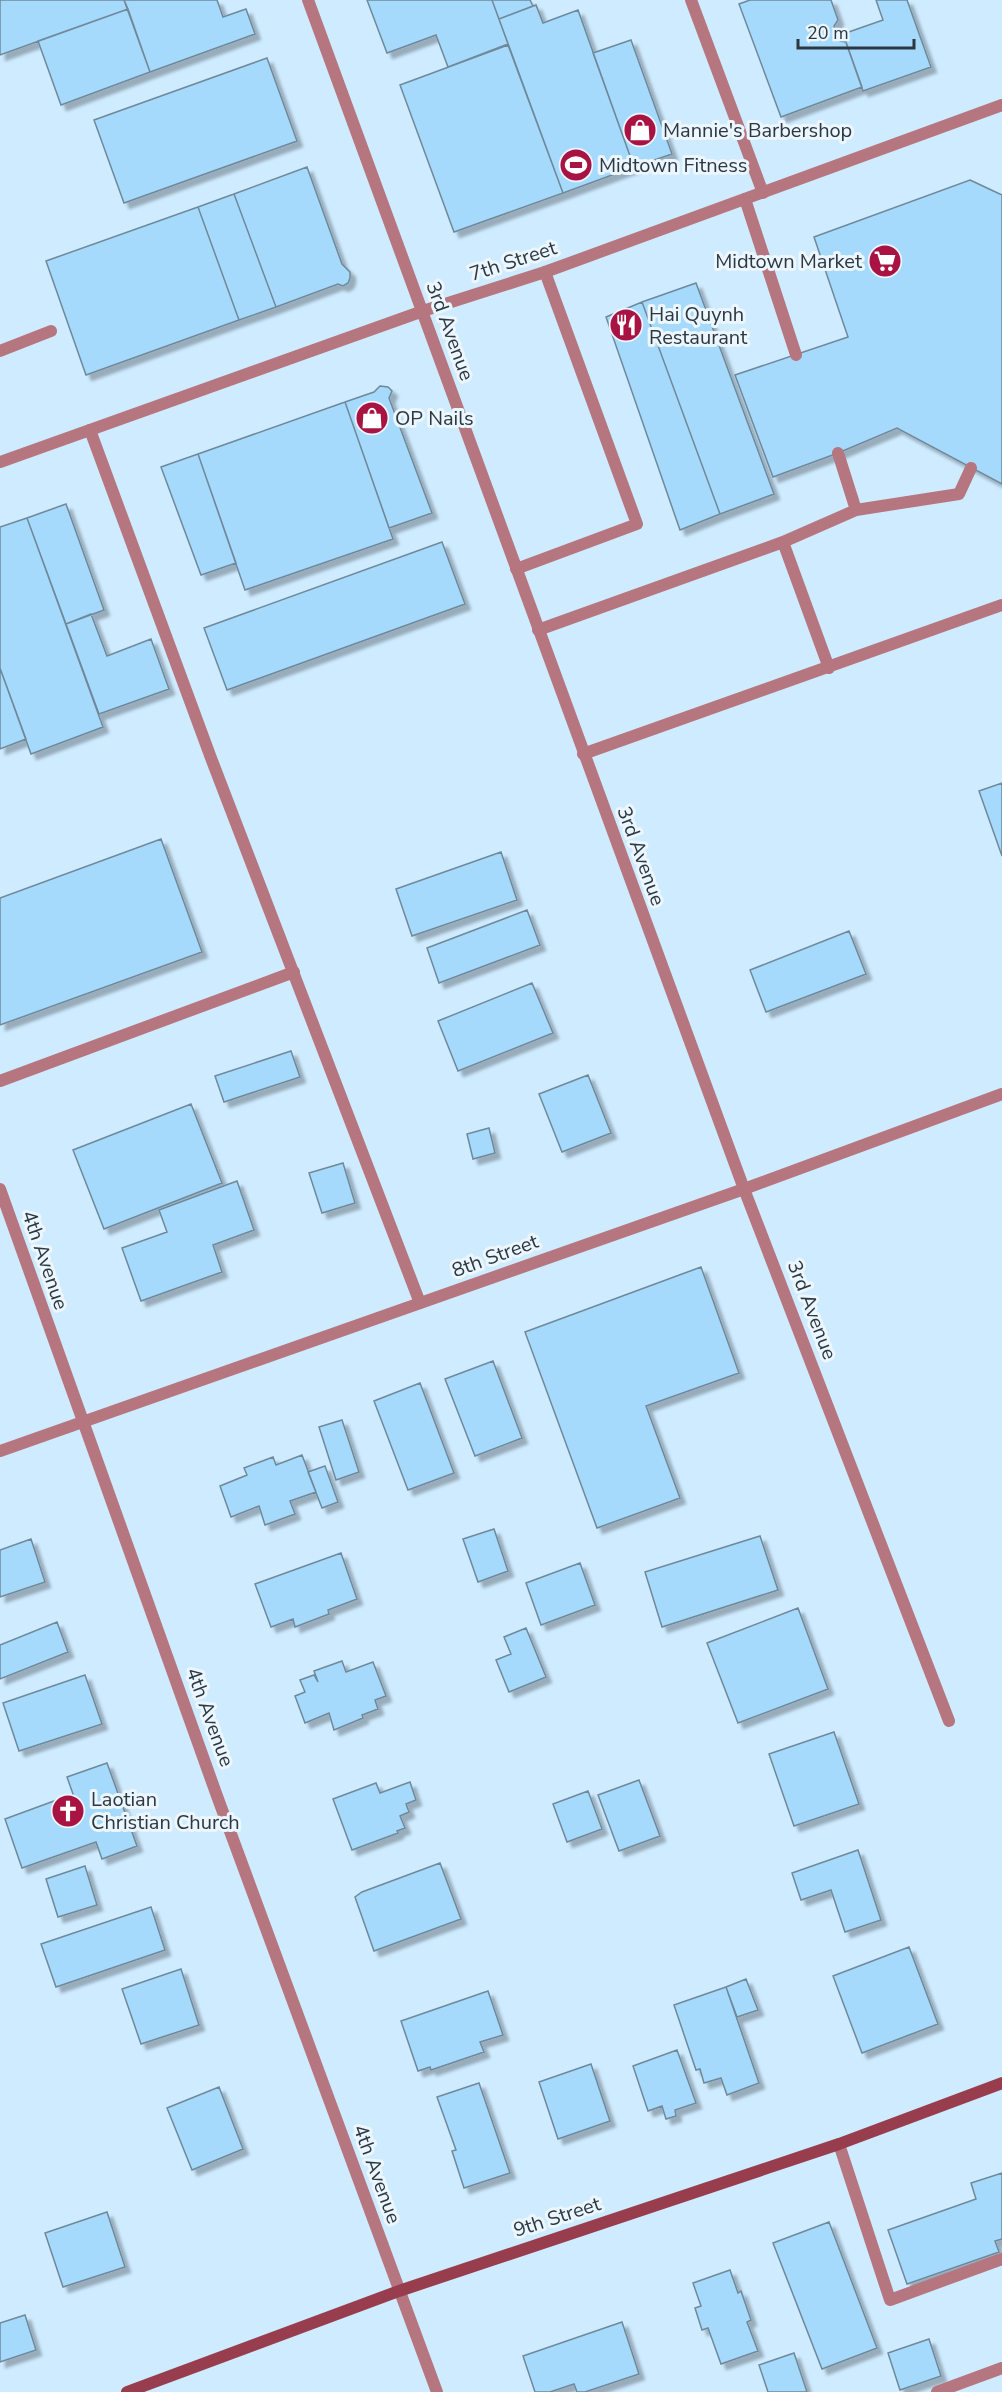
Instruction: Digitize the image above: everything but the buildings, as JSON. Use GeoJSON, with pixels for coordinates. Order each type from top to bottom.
{"type":"FeatureCollection","features":[{"type":"Feature","properties":{"kind":"street","name":"3rd Avenue"},"geometry":{"type":"LineString","coordinates":[[308,0],[744,1189],[949,1720]]}},
{"type":"Feature","properties":{"kind":"street"},"geometry":{"type":"LineString","coordinates":[[690,0],[763,193]]}},
{"type":"Feature","properties":{"kind":"street","name":"7th Street"},"geometry":{"type":"LineString","coordinates":[[0,462],[423,311],[545,272],[1002,105]]}},
{"type":"Feature","properties":{"kind":"street"},"geometry":{"type":"LineString","coordinates":[[745,199],[796,355]]}},
{"type":"Feature","properties":{"kind":"street"},"geometry":{"type":"LineString","coordinates":[[516,569],[637,524],[545,272]]}},
{"type":"Feature","properties":{"kind":"street"},"geometry":{"type":"LineString","coordinates":[[0,351],[51,331]]}},
{"type":"Feature","properties":{"kind":"street"},"geometry":{"type":"LineString","coordinates":[[90,430],[207,747],[420,1303]]}},
{"type":"Feature","properties":{"kind":"street"},"geometry":{"type":"LineString","coordinates":[[838,453],[856,510]]}},
{"type":"Feature","properties":{"kind":"street"},"geometry":{"type":"LineString","coordinates":[[538,630],[783,542],[856,510],[959,494],[971,468]]}},
{"type":"Feature","properties":{"kind":"street"},"geometry":{"type":"LineString","coordinates":[[783,542],[829,668]]}},
{"type":"Feature","properties":{"kind":"street"},"geometry":{"type":"LineString","coordinates":[[583,754],[1002,605]]}},
{"type":"Feature","properties":{"kind":"street"},"geometry":{"type":"LineString","coordinates":[[0,1081],[294,972]]}},
{"type":"Feature","properties":{"kind":"street","name":"8th Street"},"geometry":{"type":"LineString","coordinates":[[0,1451],[744,1189],[1002,1094]]}},
{"type":"Feature","properties":{"kind":"street","name":"4th Avenue"},"geometry":{"type":"LineString","coordinates":[[0,1189],[82,1423],[437,2392]]}},
{"type":"Feature","properties":{"kind":"street","name":"9th Street"},"geometry":{"type":"LineString","coordinates":[[127,2392],[399,2290],[839,2144],[1002,2084]]}},
{"type":"Feature","properties":{"kind":"street"},"geometry":{"type":"LineString","coordinates":[[839,2144],[890,2300],[1002,2259]]}},
{"type":"Feature","properties":{"kind":"street"},"geometry":{"type":"LineString","coordinates":[[937,2392],[1002,2368]]}},
{"type":"Feature","properties":{"kind":"place","name":"Mannie's Barbershop"},"geometry":{"type":"Point","coordinates":[640,130]}},
{"type":"Feature","properties":{"kind":"place","name":"Midtown Fitness"},"geometry":{"type":"Point","coordinates":[576,165]}},
{"type":"Feature","properties":{"kind":"place","name":"Midtown Market"},"geometry":{"type":"Point","coordinates":[885,261]}},
{"type":"Feature","properties":{"kind":"place","name":"Hai Quynh Restaurant"},"geometry":{"type":"Point","coordinates":[626,325]}},
{"type":"Feature","properties":{"kind":"place","name":"OP Nails"},"geometry":{"type":"Point","coordinates":[372,418]}},
{"type":"Feature","properties":{"kind":"place","name":"Laotian Christian Church"},"geometry":{"type":"Point","coordinates":[68,1811]}}]}
